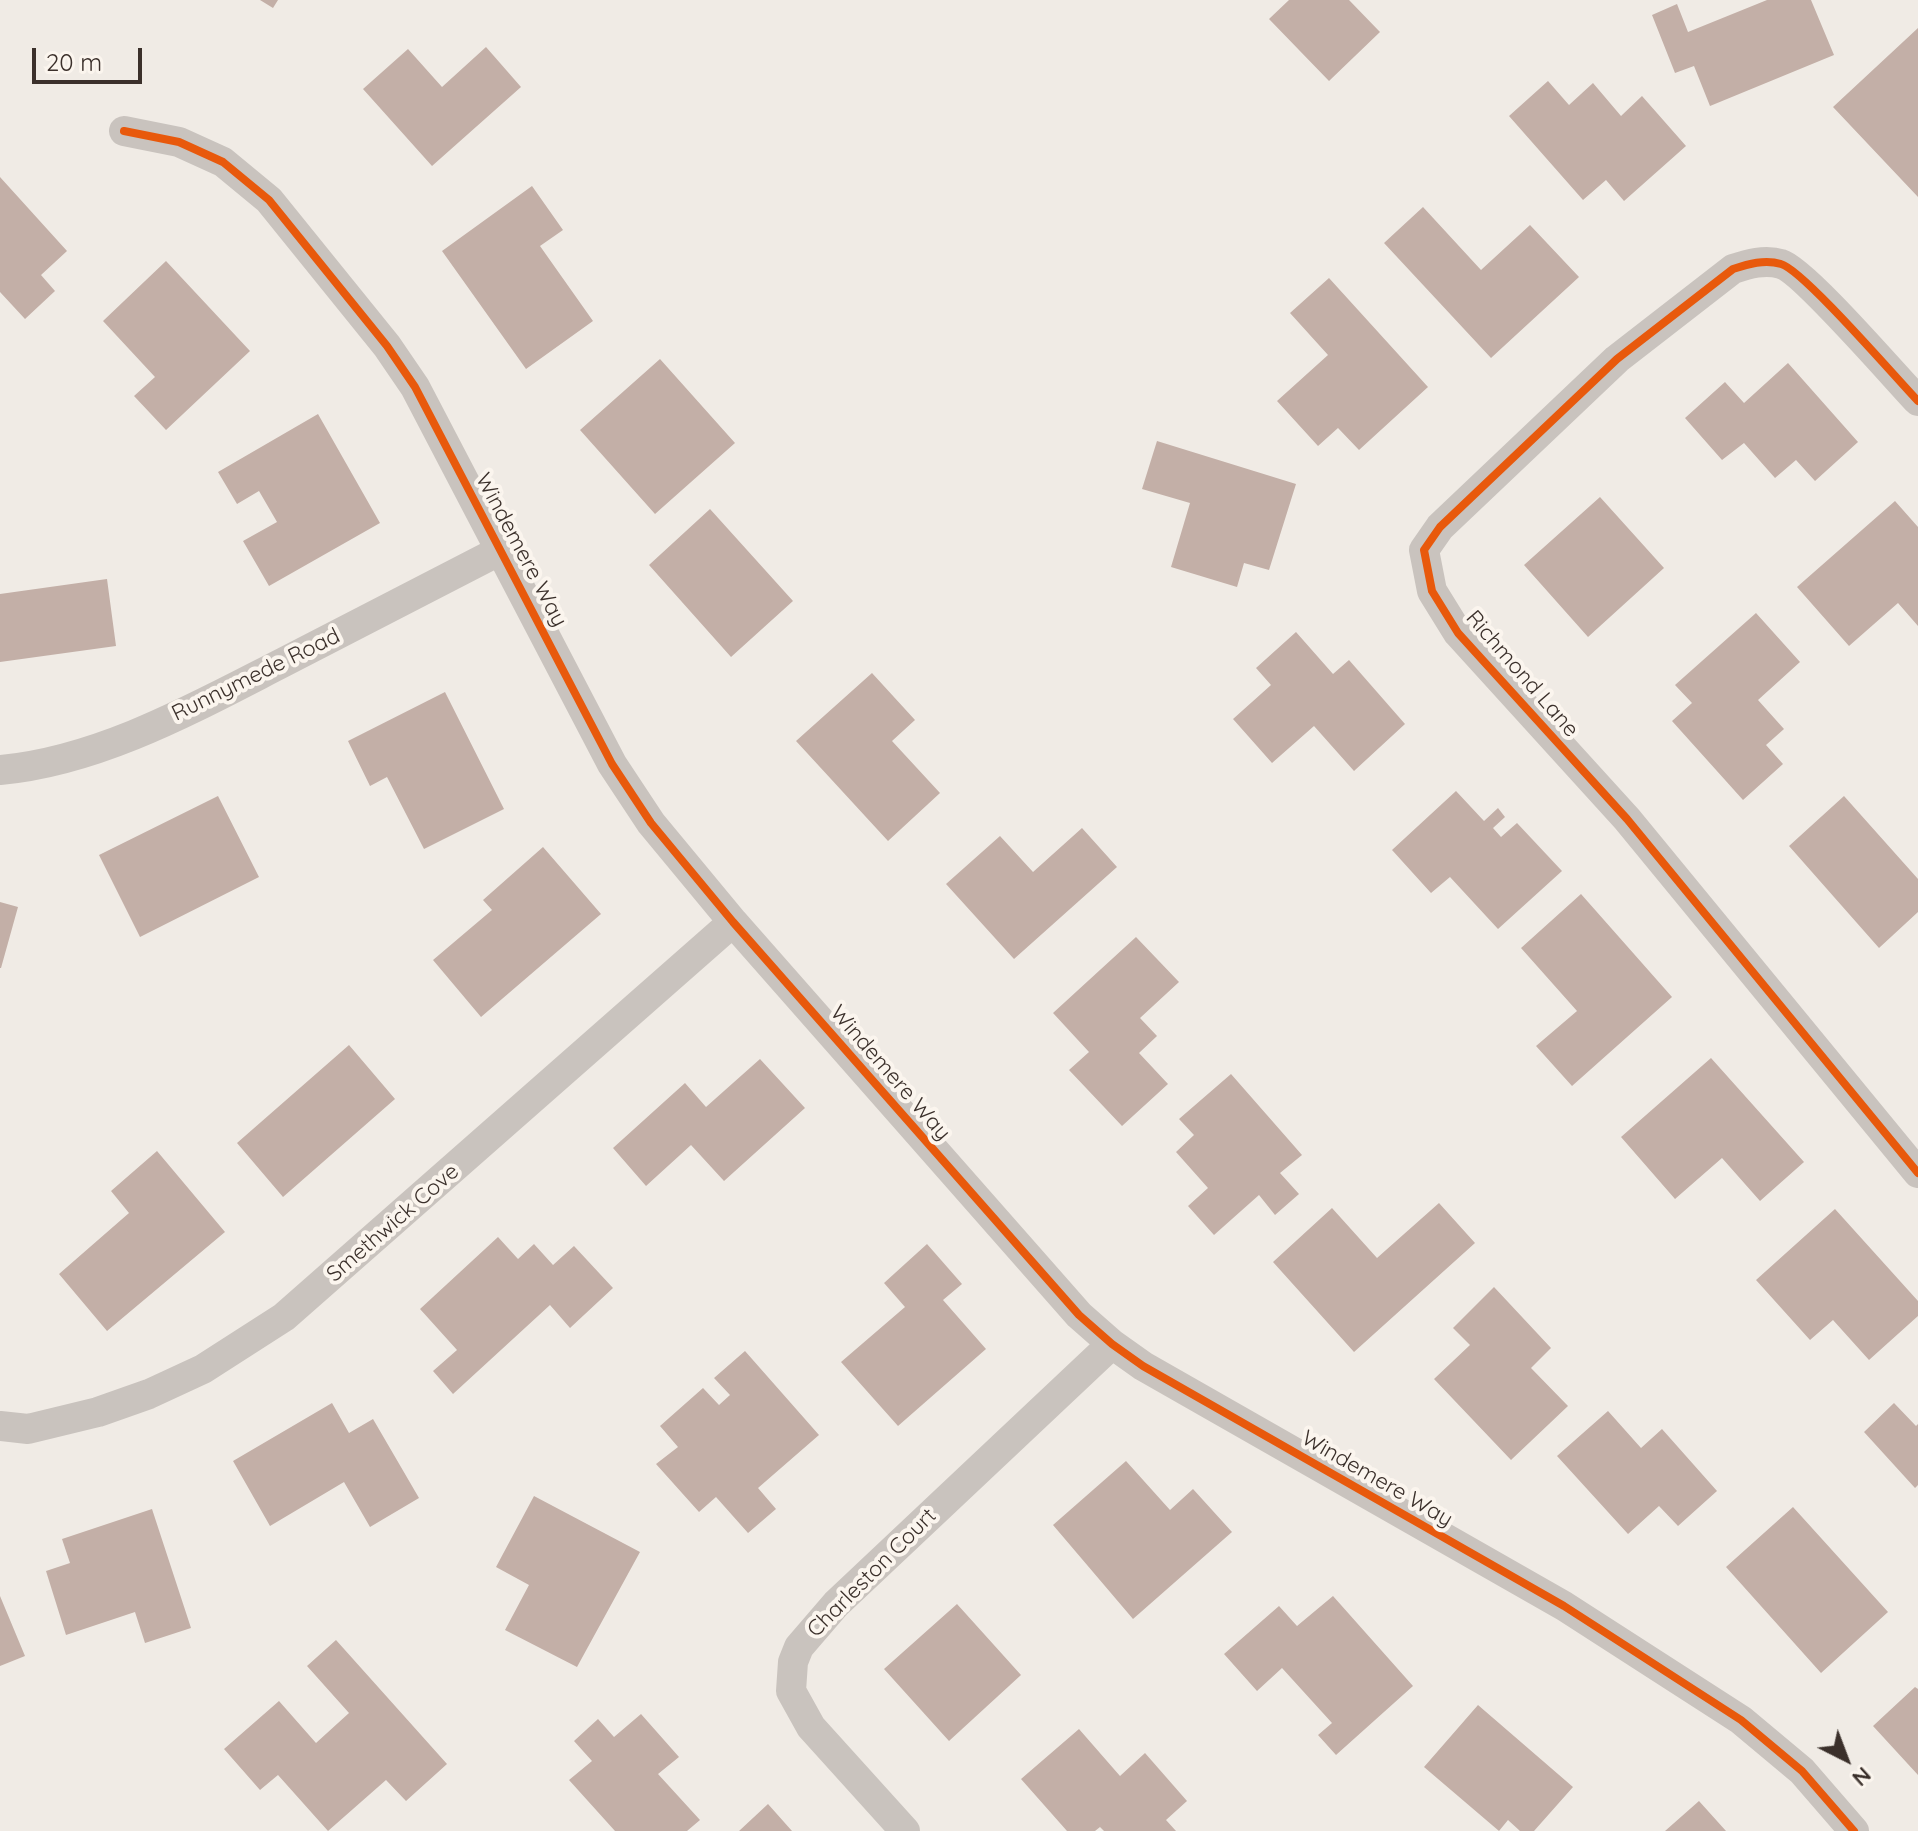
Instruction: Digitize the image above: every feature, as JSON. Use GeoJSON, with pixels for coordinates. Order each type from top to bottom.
{"type":"FeatureCollection","features":[{"type":"Feature","properties":{"kind":"street","name":"Windemere Way"},"geometry":{"type":"LineString","coordinates":[[124,131],[179,142],[223,162],[269,200],[387,346],[415,387],[612,764],[651,823],[733,922],[1068,1303],[1112,1344],[1143,1366],[1564,1606],[1741,1720],[1802,1771],[1854,1831]]}},
{"type":"Feature","properties":{"kind":"street","name":"Richmond Lane"},"geometry":{"type":"LineString","coordinates":[[1918,401],[1809,285],[1784,264],[1753,262],[1733,269],[1617,359],[1440,527],[1424,550],[1432,591],[1458,633],[1627,819],[1918,1173]]}},
{"type":"Feature","properties":{"kind":"street","name":"Runnymede Road"},"geometry":{"type":"LineString","coordinates":[[0,770],[27,767],[107,745],[193,708],[501,550]]}},
{"type":"Feature","properties":{"kind":"street","name":"Smethwick Cove"},"geometry":{"type":"LineString","coordinates":[[0,1426],[28,1429],[98,1412],[149,1394],[203,1369],[284,1317],[733,922]]}},
{"type":"Feature","properties":{"kind":"street","name":"Charleston Court"},"geometry":{"type":"LineString","coordinates":[[905,1831],[811,1727],[791,1691],[793,1662],[799,1647],[836,1604],[1112,1344]]}},
{"type":"Feature","properties":{"kind":"building"},"geometry":{"type":"Polygon","coordinates":[[[260,0],[278,0],[273,8],[260,0]]]}},
{"type":"Feature","properties":{"kind":"building"},"geometry":{"type":"Polygon","coordinates":[[[1289,0],[1349,0],[1380,32],[1329,81],[1269,19],[1289,0]]]}},
{"type":"Feature","properties":{"kind":"building"},"geometry":{"type":"Polygon","coordinates":[[[1767,0],[1811,0],[1834,55],[1710,106],[1694,66],[1675,73],[1652,15],[1677,4],[1688,32],[1767,0]]]}},
{"type":"Feature","properties":{"kind":"building"},"geometry":{"type":"Polygon","coordinates":[[[1918,28],[1918,197],[1833,107],[1918,28]]]}},
{"type":"Feature","properties":{"kind":"building"},"geometry":{"type":"Polygon","coordinates":[[[486,47],[521,87],[432,166],[363,89],[408,49],[442,87],[486,47]]]}},
{"type":"Feature","properties":{"kind":"building"},"geometry":{"type":"Polygon","coordinates":[[[1548,81],[1569,105],[1593,83],[1621,116],[1642,96],[1686,146],[1624,201],[1606,180],[1583,200],[1509,116],[1548,81]]]}},
{"type":"Feature","properties":{"kind":"building"},"geometry":{"type":"Polygon","coordinates":[[[0,177],[67,251],[41,275],[55,291],[25,319],[0,292],[0,177]]]}},
{"type":"Feature","properties":{"kind":"building"},"geometry":{"type":"Polygon","coordinates":[[[532,186],[563,230],[540,246],[593,321],[526,369],[442,251],[532,186]]]}},
{"type":"Feature","properties":{"kind":"building"},"geometry":{"type":"Polygon","coordinates":[[[1423,207],[1481,270],[1530,225],[1579,277],[1491,358],[1384,243],[1423,207]]]}},
{"type":"Feature","properties":{"kind":"building"},"geometry":{"type":"Polygon","coordinates":[[[166,261],[250,351],[166,430],[134,396],[155,377],[103,321],[166,261]]]}},
{"type":"Feature","properties":{"kind":"building"},"geometry":{"type":"Polygon","coordinates":[[[1329,278],[1428,387],[1359,450],[1338,428],[1318,446],[1277,401],[1328,355],[1290,313],[1329,278]]]}},
{"type":"Feature","properties":{"kind":"building"},"geometry":{"type":"Polygon","coordinates":[[[660,359],[735,443],[655,514],[580,430],[660,359]]]}},
{"type":"Feature","properties":{"kind":"building"},"geometry":{"type":"Polygon","coordinates":[[[1788,363],[1858,442],[1815,481],[1796,460],[1775,478],[1744,443],[1722,460],[1685,418],[1725,382],[1744,403],[1788,363]]]}},
{"type":"Feature","properties":{"kind":"building"},"geometry":{"type":"Polygon","coordinates":[[[318,414],[380,523],[269,586],[243,541],[277,522],[259,491],[237,504],[218,472],[318,414]]]}},
{"type":"Feature","properties":{"kind":"building"},"geometry":{"type":"Polygon","coordinates":[[[1157,441],[1296,484],[1269,570],[1244,563],[1237,587],[1171,567],[1190,503],[1142,489],[1157,441]]]}},
{"type":"Feature","properties":{"kind":"building"},"geometry":{"type":"Polygon","coordinates":[[[1600,497],[1664,568],[1588,637],[1524,565],[1600,497]]]}},
{"type":"Feature","properties":{"kind":"building"},"geometry":{"type":"Polygon","coordinates":[[[1895,501],[1918,527],[1918,626],[1898,603],[1849,646],[1797,587],[1895,501]]]}},
{"type":"Feature","properties":{"kind":"building"},"geometry":{"type":"Polygon","coordinates":[[[710,509],[793,601],[731,657],[649,565],[710,509]]]}},
{"type":"Feature","properties":{"kind":"building"},"geometry":{"type":"Polygon","coordinates":[[[107,579],[116,646],[0,662],[0,594],[107,579]]]}},
{"type":"Feature","properties":{"kind":"building"},"geometry":{"type":"Polygon","coordinates":[[[1756,613],[1800,662],[1758,700],[1784,729],[1766,745],[1783,764],[1743,800],[1672,721],[1692,703],[1675,685],[1756,613]]]}},
{"type":"Feature","properties":{"kind":"building"},"geometry":{"type":"Polygon","coordinates":[[[1296,632],[1333,674],[1349,660],[1405,724],[1354,771],[1314,726],[1272,763],[1233,719],[1271,685],[1256,668],[1296,632]]]}},
{"type":"Feature","properties":{"kind":"building"},"geometry":{"type":"Polygon","coordinates":[[[872,673],[915,720],[892,741],[940,793],[888,841],[796,741],[872,673]]]}},
{"type":"Feature","properties":{"kind":"building"},"geometry":{"type":"Polygon","coordinates":[[[445,692],[504,809],[424,849],[387,777],[370,786],[348,741],[445,692]]]}},
{"type":"Feature","properties":{"kind":"building"},"geometry":{"type":"Polygon","coordinates":[[[1456,791],[1484,821],[1498,808],[1505,817],[1493,828],[1501,837],[1517,823],[1562,871],[1498,929],[1450,877],[1431,893],[1392,850],[1456,791]]]}},
{"type":"Feature","properties":{"kind":"building"},"geometry":{"type":"Polygon","coordinates":[[[218,796],[259,877],[140,937],[99,855],[218,796]]]}},
{"type":"Feature","properties":{"kind":"building"},"geometry":{"type":"Polygon","coordinates":[[[1844,796],[1918,879],[1918,912],[1879,948],[1789,846],[1844,796]]]}},
{"type":"Feature","properties":{"kind":"building"},"geometry":{"type":"Polygon","coordinates":[[[1082,828],[1117,867],[1014,959],[946,884],[1000,836],[1033,872],[1082,828]]]}},
{"type":"Feature","properties":{"kind":"building"},"geometry":{"type":"Polygon","coordinates":[[[543,847],[601,914],[481,1017],[433,960],[492,910],[483,900],[543,847]]]}},
{"type":"Feature","properties":{"kind":"building"},"geometry":{"type":"Polygon","coordinates":[[[1581,894],[1672,997],[1572,1086],[1536,1046],[1577,1011],[1521,948],[1581,894]]]}},
{"type":"Feature","properties":{"kind":"building"},"geometry":{"type":"Polygon","coordinates":[[[0,902],[18,907],[1,968],[0,968],[0,902]]]}},
{"type":"Feature","properties":{"kind":"building"},"geometry":{"type":"Polygon","coordinates":[[[1136,937],[1179,982],[1140,1018],[1157,1036],[1139,1053],[1168,1084],[1122,1126],[1069,1070],[1089,1052],[1053,1013],[1136,937]]]}},
{"type":"Feature","properties":{"kind":"building"},"geometry":{"type":"Polygon","coordinates":[[[349,1045],[395,1099],[283,1197],[237,1143],[349,1045]]]}},
{"type":"Feature","properties":{"kind":"building"},"geometry":{"type":"Polygon","coordinates":[[[1711,1058],[1804,1162],[1760,1201],[1722,1158],[1675,1199],[1621,1137],[1711,1058]]]}},
{"type":"Feature","properties":{"kind":"building"},"geometry":{"type":"Polygon","coordinates":[[[760,1059],[805,1108],[724,1181],[691,1145],[646,1186],[613,1148],[685,1083],[706,1107],[760,1059]]]}},
{"type":"Feature","properties":{"kind":"building"},"geometry":{"type":"Polygon","coordinates":[[[1231,1074],[1302,1155],[1280,1173],[1299,1194],[1275,1215],[1259,1195],[1214,1235],[1188,1206],[1208,1188],[1176,1152],[1194,1135],[1179,1119],[1231,1074]]]}},
{"type":"Feature","properties":{"kind":"building"},"geometry":{"type":"Polygon","coordinates":[[[157,1151],[225,1232],[107,1331],[59,1274],[129,1213],[111,1191],[157,1151]]]}},
{"type":"Feature","properties":{"kind":"building"},"geometry":{"type":"Polygon","coordinates":[[[1439,1203],[1475,1243],[1354,1352],[1273,1262],[1332,1208],[1377,1258],[1439,1203]]]}},
{"type":"Feature","properties":{"kind":"building"},"geometry":{"type":"Polygon","coordinates":[[[1835,1209],[1918,1301],[1918,1316],[1869,1360],[1833,1320],[1810,1340],[1756,1280],[1835,1209]]]}},
{"type":"Feature","properties":{"kind":"building"},"geometry":{"type":"Polygon","coordinates":[[[498,1237],[518,1259],[534,1244],[553,1265],[574,1246],[613,1288],[570,1328],[550,1305],[453,1394],[433,1371],[457,1350],[420,1309],[498,1237]]]}},
{"type":"Feature","properties":{"kind":"building"},"geometry":{"type":"Polygon","coordinates":[[[927,1244],[962,1284],[943,1300],[986,1349],[898,1426],[841,1362],[905,1307],[884,1283],[927,1244]]]}},
{"type":"Feature","properties":{"kind":"building"},"geometry":{"type":"Polygon","coordinates":[[[1494,1287],[1551,1348],[1531,1368],[1568,1406],[1511,1460],[1434,1379],[1470,1345],[1453,1328],[1494,1287]]]}},
{"type":"Feature","properties":{"kind":"building"},"geometry":{"type":"Polygon","coordinates":[[[745,1351],[819,1435],[758,1488],[776,1509],[748,1533],[716,1497],[699,1512],[656,1464],[678,1447],[660,1426],[703,1388],[719,1405],[730,1395],[714,1378],[745,1351]]]}},
{"type":"Feature","properties":{"kind":"building"},"geometry":{"type":"Polygon","coordinates":[[[332,1403],[349,1433],[373,1419],[419,1498],[370,1527],[344,1482],[270,1526],[233,1461],[332,1403]]]}},
{"type":"Feature","properties":{"kind":"building"},"geometry":{"type":"Polygon","coordinates":[[[1894,1403],[1916,1426],[1918,1424],[1918,1485],[1915,1488],[1864,1432],[1894,1403]]]}},
{"type":"Feature","properties":{"kind":"building"},"geometry":{"type":"Polygon","coordinates":[[[1608,1411],[1641,1448],[1662,1429],[1717,1491],[1678,1526],[1659,1506],[1628,1534],[1557,1456],[1608,1411]]]}},
{"type":"Feature","properties":{"kind":"building"},"geometry":{"type":"Polygon","coordinates":[[[1126,1461],[1170,1510],[1193,1489],[1232,1532],[1133,1619],[1053,1525],[1126,1461]]]}},
{"type":"Feature","properties":{"kind":"building"},"geometry":{"type":"Polygon","coordinates":[[[534,1496],[640,1552],[577,1667],[505,1630],[529,1585],[496,1567],[534,1496]]]}},
{"type":"Feature","properties":{"kind":"building"},"geometry":{"type":"Polygon","coordinates":[[[1793,1507],[1888,1612],[1821,1673],[1726,1567],[1793,1507]]]}},
{"type":"Feature","properties":{"kind":"building"},"geometry":{"type":"Polygon","coordinates":[[[152,1509],[191,1628],[145,1643],[135,1612],[66,1635],[46,1571],[70,1563],[62,1539],[152,1509]]]}},
{"type":"Feature","properties":{"kind":"building"},"geometry":{"type":"Polygon","coordinates":[[[0,1596],[25,1656],[0,1666],[0,1596]]]}},
{"type":"Feature","properties":{"kind":"building"},"geometry":{"type":"Polygon","coordinates":[[[1333,1596],[1413,1686],[1336,1755],[1318,1735],[1332,1723],[1282,1668],[1257,1691],[1224,1654],[1279,1606],[1297,1626],[1333,1596]]]}},
{"type":"Feature","properties":{"kind":"building"},"geometry":{"type":"Polygon","coordinates":[[[957,1604],[1021,1675],[949,1741],[884,1669],[957,1604]]]}},
{"type":"Feature","properties":{"kind":"building"},"geometry":{"type":"Polygon","coordinates":[[[336,1640],[447,1764],[406,1801],[386,1780],[328,1831],[278,1775],[260,1790],[224,1749],[279,1701],[316,1743],[349,1713],[307,1666],[336,1640]]]}},
{"type":"Feature","properties":{"kind":"building"},"geometry":{"type":"Polygon","coordinates":[[[1915,1687],[1918,1689],[1918,1775],[1873,1726],[1915,1687]]]}},
{"type":"Feature","properties":{"kind":"building"},"geometry":{"type":"Polygon","coordinates":[[[1478,1705],[1573,1787],[1534,1831],[1520,1831],[1508,1820],[1499,1831],[1424,1767],[1478,1705]]]}},
{"type":"Feature","properties":{"kind":"building"},"geometry":{"type":"Polygon","coordinates":[[[641,1714],[679,1757],[658,1774],[700,1820],[687,1831],[615,1831],[569,1780],[592,1761],[574,1741],[598,1719],[614,1737],[641,1714]]]}},
{"type":"Feature","properties":{"kind":"building"},"geometry":{"type":"Polygon","coordinates":[[[1079,1729],[1120,1776],[1145,1753],[1187,1801],[1166,1820],[1176,1831],[1104,1831],[1100,1827],[1095,1831],[1067,1831],[1021,1779],[1079,1729]]]}},
{"type":"Feature","properties":{"kind":"building"},"geometry":{"type":"Polygon","coordinates":[[[1699,1801],[1726,1831],[1665,1831],[1699,1801]]]}},
{"type":"Feature","properties":{"kind":"building"},"geometry":{"type":"Polygon","coordinates":[[[768,1804],[792,1831],[739,1831],[768,1804]]]}},
{"type":"Feature","properties":{"kind":"cycle path"},"geometry":{"type":"LineString","coordinates":[[124,131],[179,142],[223,162],[269,200],[387,346],[415,387],[612,764],[651,823],[733,922],[1079,1315],[1143,1366],[1564,1606],[1741,1720],[1802,1771],[1854,1831]]}},
{"type":"Feature","properties":{"kind":"cycle path"},"geometry":{"type":"LineString","coordinates":[[1918,401],[1828,304],[1792,271],[1781,264],[1769,262],[1739,267],[1617,359],[1440,527],[1424,550],[1432,591],[1458,633],[1627,819],[1918,1173]]}}]}
